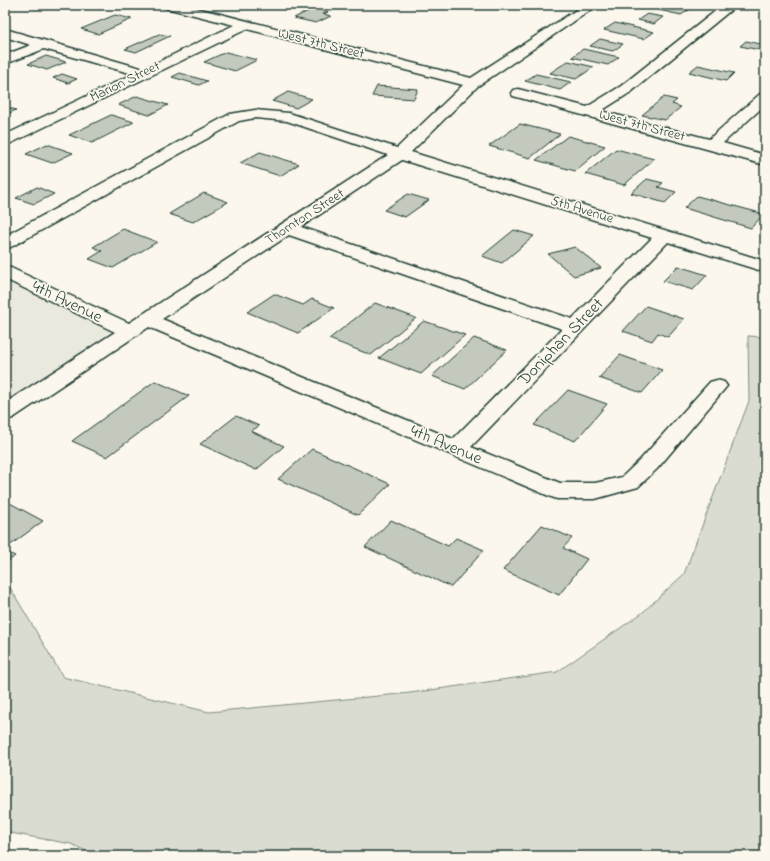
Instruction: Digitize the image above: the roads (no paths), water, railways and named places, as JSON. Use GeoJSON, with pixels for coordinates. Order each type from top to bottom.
{"type":"FeatureCollection","features":[{"type":"Feature","properties":{"kind":"street","name":"West 7th Street"},"geometry":{"type":"LineString","coordinates":[[170,5],[472,83]]}},
{"type":"Feature","properties":{"kind":"street","name":"Thornton Street"},"geometry":{"type":"LineString","coordinates":[[5,413],[400,154],[472,83],[592,5]]}},
{"type":"Feature","properties":{"kind":"street"},"geometry":{"type":"LineString","coordinates":[[589,112],[626,89],[731,5]]}},
{"type":"Feature","properties":{"kind":"street","name":"Marion Street"},"geometry":{"type":"LineString","coordinates":[[5,141],[245,25]]}},
{"type":"Feature","properties":{"kind":"street"},"geometry":{"type":"LineString","coordinates":[[5,33],[144,73]]}},
{"type":"Feature","properties":{"kind":"street"},"geometry":{"type":"LineString","coordinates":[[5,60],[44,44]]}},
{"type":"Feature","properties":{"kind":"street","name":"West 7th Street"},"geometry":{"type":"LineString","coordinates":[[518,93],[765,160]]}},
{"type":"Feature","properties":{"kind":"street"},"geometry":{"type":"LineString","coordinates":[[712,145],[765,97]]}},
{"type":"Feature","properties":{"kind":"street","name":"5th Avenue"},"geometry":{"type":"LineString","coordinates":[[5,243],[234,117],[255,114],[289,117],[400,154],[765,267]]}},
{"type":"Feature","properties":{"kind":"street"},"geometry":{"type":"LineString","coordinates":[[287,228],[576,327]]}},
{"type":"Feature","properties":{"kind":"street","name":"Doniphan Street"},"geometry":{"type":"LineString","coordinates":[[456,449],[665,235]]}},
{"type":"Feature","properties":{"kind":"street","name":"4th Avenue"},"geometry":{"type":"LineString","coordinates":[[5,272],[129,332]]}},
{"type":"Feature","properties":{"kind":"street","name":"4th Avenue"},"geometry":{"type":"LineString","coordinates":[[148,320],[557,491],[595,491],[630,482],[649,464],[717,386]]}}]}
